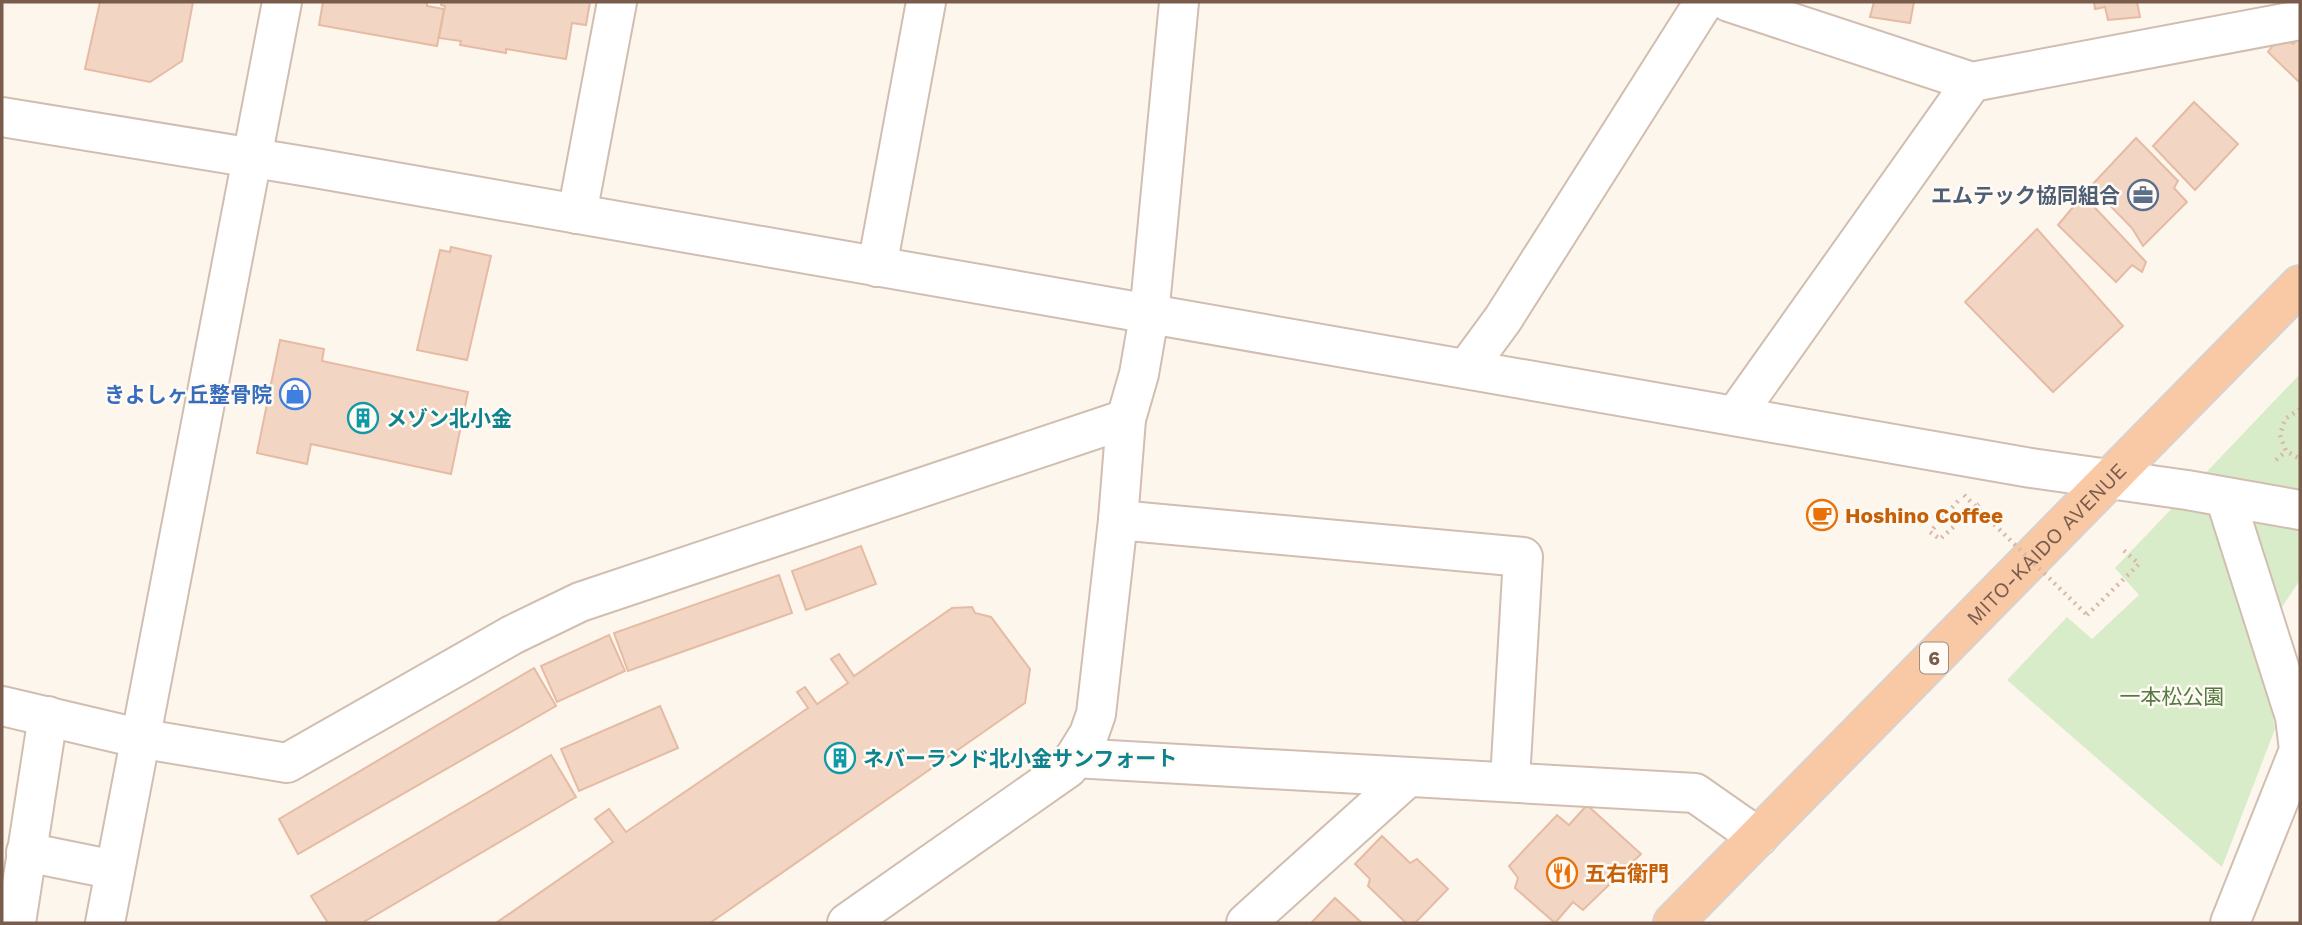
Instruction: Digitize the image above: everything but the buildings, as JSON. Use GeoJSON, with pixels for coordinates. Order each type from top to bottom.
{"type":"FeatureCollection","features":[{"type":"Feature","properties":{"kind":"highway","name":"MITO-KAIDO AVENUE"},"geometry":{"type":"LineString","coordinates":[[1673,923],[2300,285]]}},
{"type":"Feature","properties":{"kind":"street"},"geometry":{"type":"LineString","coordinates":[[105,923],[138,738],[282,2]]}},
{"type":"Feature","properties":{"kind":"street"},"geometry":{"type":"LineString","coordinates":[[577,214],[617,2]]}},
{"type":"Feature","properties":{"kind":"street"},"geometry":{"type":"LineString","coordinates":[[877,268],[926,2]]}},
{"type":"Feature","properties":{"kind":"street"},"geometry":{"type":"LineString","coordinates":[[847,923],[1068,768],[1089,734],[1096,714],[1118,520],[1126,419],[1139,374],[1149,316],[1179,2]]}},
{"type":"Feature","properties":{"kind":"street"},"geometry":{"type":"LineString","coordinates":[[1467,368],[1510,307],[1704,2]]}},
{"type":"Feature","properties":{"kind":"street"},"geometry":{"type":"LineString","coordinates":[[1729,2],[1972,82],[2300,20]]}},
{"type":"Feature","properties":{"kind":"street"},"geometry":{"type":"LineString","coordinates":[[1735,416],[1972,82]]}},
{"type":"Feature","properties":{"kind":"street"},"geometry":{"type":"LineString","coordinates":[[2,117],[252,157],[1149,316],[2300,510]]}},
{"type":"Feature","properties":{"kind":"street"},"geometry":{"type":"LineString","coordinates":[[2,706],[138,738],[287,763],[512,635],[580,602],[1126,419]]}},
{"type":"Feature","properties":{"kind":"street"},"geometry":{"type":"LineString","coordinates":[[2225,497],[2295,717],[2300,752],[2230,923]]}},
{"type":"Feature","properties":{"kind":"street"},"geometry":{"type":"LineString","coordinates":[[1118,520],[1523,557],[1510,780]]}},
{"type":"Feature","properties":{"kind":"street"},"geometry":{"type":"LineString","coordinates":[[16,923],[48,716]]}},
{"type":"Feature","properties":{"kind":"street"},"geometry":{"type":"LineString","coordinates":[[1074,758],[1407,778],[1510,780],[1695,793],[1758,837]]}},
{"type":"Feature","properties":{"kind":"street"},"geometry":{"type":"LineString","coordinates":[[1246,923],[1407,778]]}},
{"type":"Feature","properties":{"kind":"street"},"geometry":{"type":"LineString","coordinates":[[26,852],[115,870]]}},
{"type":"Feature","properties":{"kind":"path"},"geometry":{"type":"LineString","coordinates":[[2300,409],[2286,419],[2280,435],[2286,451],[2300,459]]}},
{"type":"Feature","properties":{"kind":"path"},"geometry":{"type":"LineString","coordinates":[[1970,512],[1940,539],[1930,532],[1964,495],[2087,615],[2139,565],[2121,548]]}},
{"type":"Feature","properties":{"kind":"green space","name":"一本松公園"},"geometry":{"type":"Polygon","coordinates":[[[2300,374],[2300,580],[2260,640],[2275,729],[2222,867],[2007,680],[2067,617],[2092,639],[2139,595],[2115,568],[2300,374]]]}},
{"type":"Feature","properties":{"kind":"place","name":"エムテック協同組合"},"geometry":{"type":"Point","coordinates":[2143,195]}},
{"type":"Feature","properties":{"kind":"place","name":"きよしヶ丘整骨院"},"geometry":{"type":"Point","coordinates":[295,394]}},
{"type":"Feature","properties":{"kind":"place","name":"メゾン北小金"},"geometry":{"type":"Point","coordinates":[363,418]}},
{"type":"Feature","properties":{"kind":"place","name":"Hoshino Coffee"},"geometry":{"type":"Point","coordinates":[1822,515]}},
{"type":"Feature","properties":{"kind":"place","name":"ネバーランド北小金サンフォート"},"geometry":{"type":"Point","coordinates":[840,758]}},
{"type":"Feature","properties":{"kind":"place","name":"五右衛門"},"geometry":{"type":"Point","coordinates":[1562,873]}}]}
